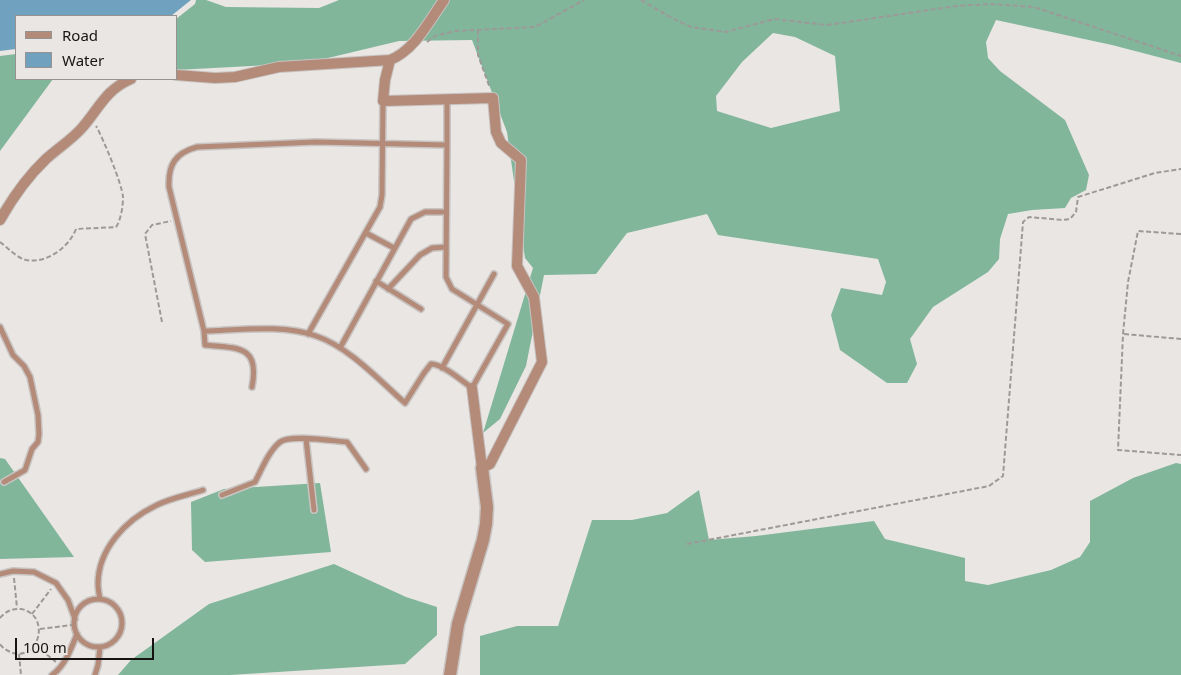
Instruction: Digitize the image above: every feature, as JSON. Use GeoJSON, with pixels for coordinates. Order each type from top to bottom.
{"type":"FeatureCollection","features":[{"type":"Feature","properties":{"kind":"street"},"geometry":{"type":"LineString","coordinates":[[178,75],[215,78],[235,77],[279,67],[390,60],[397,57],[416,40],[444,0]]}},
{"type":"Feature","properties":{"kind":"street"},"geometry":{"type":"LineString","coordinates":[[390,60],[385,80],[383,101],[493,98],[496,132],[501,143],[521,160],[516,266],[534,297],[542,362],[490,464],[482,468]]}},
{"type":"Feature","properties":{"kind":"street"},"geometry":{"type":"LineString","coordinates":[[0,220],[24,182],[80,130],[110,91],[129,80]]}},
{"type":"Feature","properties":{"kind":"street"},"geometry":{"type":"LineString","coordinates":[[450,675],[458,624],[486,524],[487,507],[472,388]]}},
{"type":"Feature","properties":{"kind":"lane"},"geometry":{"type":"LineString","coordinates":[[204,331],[268,330],[317,336],[350,355],[405,403],[428,366],[436,364],[472,388],[508,324],[452,289],[447,283],[447,100]]}},
{"type":"Feature","properties":{"kind":"lane"},"geometry":{"type":"LineString","coordinates":[[308,334],[380,207],[382,195],[383,101]]}},
{"type":"Feature","properties":{"kind":"lane"},"geometry":{"type":"LineString","coordinates":[[252,387],[254,362],[247,353],[230,348],[205,345],[204,331],[169,188],[168,173],[172,163],[188,150],[197,146],[316,142],[447,145]]}},
{"type":"Feature","properties":{"kind":"lane"},"geometry":{"type":"LineString","coordinates":[[340,348],[411,219],[426,212],[446,212]]}},
{"type":"Feature","properties":{"kind":"lane"},"geometry":{"type":"LineString","coordinates":[[366,232],[394,248]]}},
{"type":"Feature","properties":{"kind":"lane"},"geometry":{"type":"LineString","coordinates":[[388,289],[420,255],[432,248],[446,247]]}},
{"type":"Feature","properties":{"kind":"lane"},"geometry":{"type":"LineString","coordinates":[[442,368],[494,274]]}},
{"type":"Feature","properties":{"kind":"lane"},"geometry":{"type":"LineString","coordinates":[[376,281],[421,309]]}},
{"type":"Feature","properties":{"kind":"lane"},"geometry":{"type":"LineString","coordinates":[[0,327],[13,355],[24,366],[30,376],[38,415],[39,434],[38,442],[32,449],[25,470],[4,482]]}},
{"type":"Feature","properties":{"kind":"lane"},"geometry":{"type":"LineString","coordinates":[[306,439],[314,510]]}},
{"type":"Feature","properties":{"kind":"lane"},"geometry":{"type":"LineString","coordinates":[[222,494],[255,482],[271,452],[281,441],[306,439],[346,442],[366,468]]}},
{"type":"Feature","properties":{"kind":"lane"},"geometry":{"type":"LineString","coordinates":[[100,599],[98,583],[101,565],[116,535],[136,516],[156,505],[203,490]]}},
{"type":"Feature","properties":{"kind":"lane"},"geometry":{"type":"LineString","coordinates":[[0,574],[13,571],[34,572],[56,583],[68,600],[77,634],[71,650],[61,666],[52,675]]}},
{"type":"Feature","properties":{"kind":"lane"},"geometry":{"type":"LineString","coordinates":[[75,622],[77,612],[91,600],[100,599],[109,602],[116,607],[121,615],[120,634],[114,641],[100,647],[88,644],[77,634]]}},
{"type":"Feature","properties":{"kind":"lane"},"geometry":{"type":"LineString","coordinates":[[95,675],[100,647]]}},
{"type":"Feature","properties":{"kind":"path"},"geometry":{"type":"LineString","coordinates":[[421,46],[435,36],[450,32],[535,26],[584,0]]}},
{"type":"Feature","properties":{"kind":"path"},"geometry":{"type":"LineString","coordinates":[[641,0],[672,18],[691,26],[726,32],[774,20],[827,25],[957,6],[991,4],[1034,7],[1181,56]]}},
{"type":"Feature","properties":{"kind":"path"},"geometry":{"type":"LineString","coordinates":[[478,30],[478,55],[493,98]]}},
{"type":"Feature","properties":{"kind":"path"},"geometry":{"type":"LineString","coordinates":[[0,242],[26,260],[38,259],[62,250],[73,237],[76,229],[116,228],[119,223],[123,195],[103,137],[91,117]]}},
{"type":"Feature","properties":{"kind":"path"},"geometry":{"type":"LineString","coordinates":[[687,544],[989,486],[1004,476],[1023,222],[1029,217],[1070,219],[1076,212],[1078,197],[1155,173],[1181,169]]}},
{"type":"Feature","properties":{"kind":"path"},"geometry":{"type":"LineString","coordinates":[[162,322],[145,234],[152,225],[176,220]]}},
{"type":"Feature","properties":{"kind":"path"},"geometry":{"type":"LineString","coordinates":[[1181,234],[1138,231],[1128,282],[1123,334],[1118,450],[1181,455]]}},
{"type":"Feature","properties":{"kind":"path"},"geometry":{"type":"LineString","coordinates":[[1123,334],[1181,339]]}},
{"type":"Feature","properties":{"kind":"path"},"geometry":{"type":"LineString","coordinates":[[13,571],[17,608]]}},
{"type":"Feature","properties":{"kind":"path"},"geometry":{"type":"LineString","coordinates":[[32,614],[56,583]]}},
{"type":"Feature","properties":{"kind":"path"},"geometry":{"type":"LineString","coordinates":[[0,616],[17,608],[24,610],[32,614],[40,629],[35,646],[27,651],[19,654],[10,652],[1,649],[0,644]]}},
{"type":"Feature","properties":{"kind":"path"},"geometry":{"type":"LineString","coordinates":[[40,629],[75,622]]}},
{"type":"Feature","properties":{"kind":"path"},"geometry":{"type":"LineString","coordinates":[[35,646],[61,666]]}},
{"type":"Feature","properties":{"kind":"path"},"geometry":{"type":"LineString","coordinates":[[19,654],[20,675]]}},
{"type":"Feature","properties":{"kind":"green space"},"geometry":{"type":"Polygon","coordinates":[[[196,0],[206,0],[226,7],[319,8],[339,0],[1181,0],[1181,63],[1112,45],[996,20],[986,42],[988,58],[1000,71],[1065,120],[1089,175],[1086,190],[1071,198],[1065,208],[1008,214],[1000,239],[999,259],[988,272],[933,307],[910,339],[917,364],[907,383],[887,383],[840,350],[831,315],[841,288],[882,295],[886,282],[878,259],[718,235],[707,214],[627,233],[596,274],[544,275],[526,366],[500,419],[483,433],[533,268],[525,258],[507,132],[472,40],[399,41],[307,63],[178,70],[178,17],[195,4],[196,0]],[[773,33],[742,62],[716,96],[717,111],[771,128],[840,111],[835,56],[795,37],[773,33]]]}},
{"type":"Feature","properties":{"kind":"green space"},"geometry":{"type":"Polygon","coordinates":[[[15,54],[15,80],[52,80],[0,151],[0,56],[15,54]]]}},
{"type":"Feature","properties":{"kind":"green space"},"geometry":{"type":"Polygon","coordinates":[[[0,458],[5,459],[74,557],[0,559],[0,458]]]}},
{"type":"Feature","properties":{"kind":"green space"},"geometry":{"type":"Polygon","coordinates":[[[1176,463],[1181,464],[1181,675],[480,675],[480,636],[517,626],[558,626],[592,520],[632,520],[667,513],[699,490],[709,540],[874,521],[885,539],[965,558],[965,581],[988,585],[1051,570],[1080,557],[1090,542],[1090,501],[1133,478],[1176,463]]]}},
{"type":"Feature","properties":{"kind":"green space"},"geometry":{"type":"Polygon","coordinates":[[[320,483],[331,552],[205,562],[192,550],[191,502],[224,489],[320,483]]]}},
{"type":"Feature","properties":{"kind":"green space"},"geometry":{"type":"Polygon","coordinates":[[[334,564],[406,597],[437,607],[437,635],[405,664],[230,675],[118,675],[131,660],[209,604],[334,564]]]}},
{"type":"Feature","properties":{"kind":"water"},"geometry":{"type":"Polygon","coordinates":[[[0,0],[191,0],[172,15],[15,15],[15,49],[0,51],[0,0]]]}}]}
